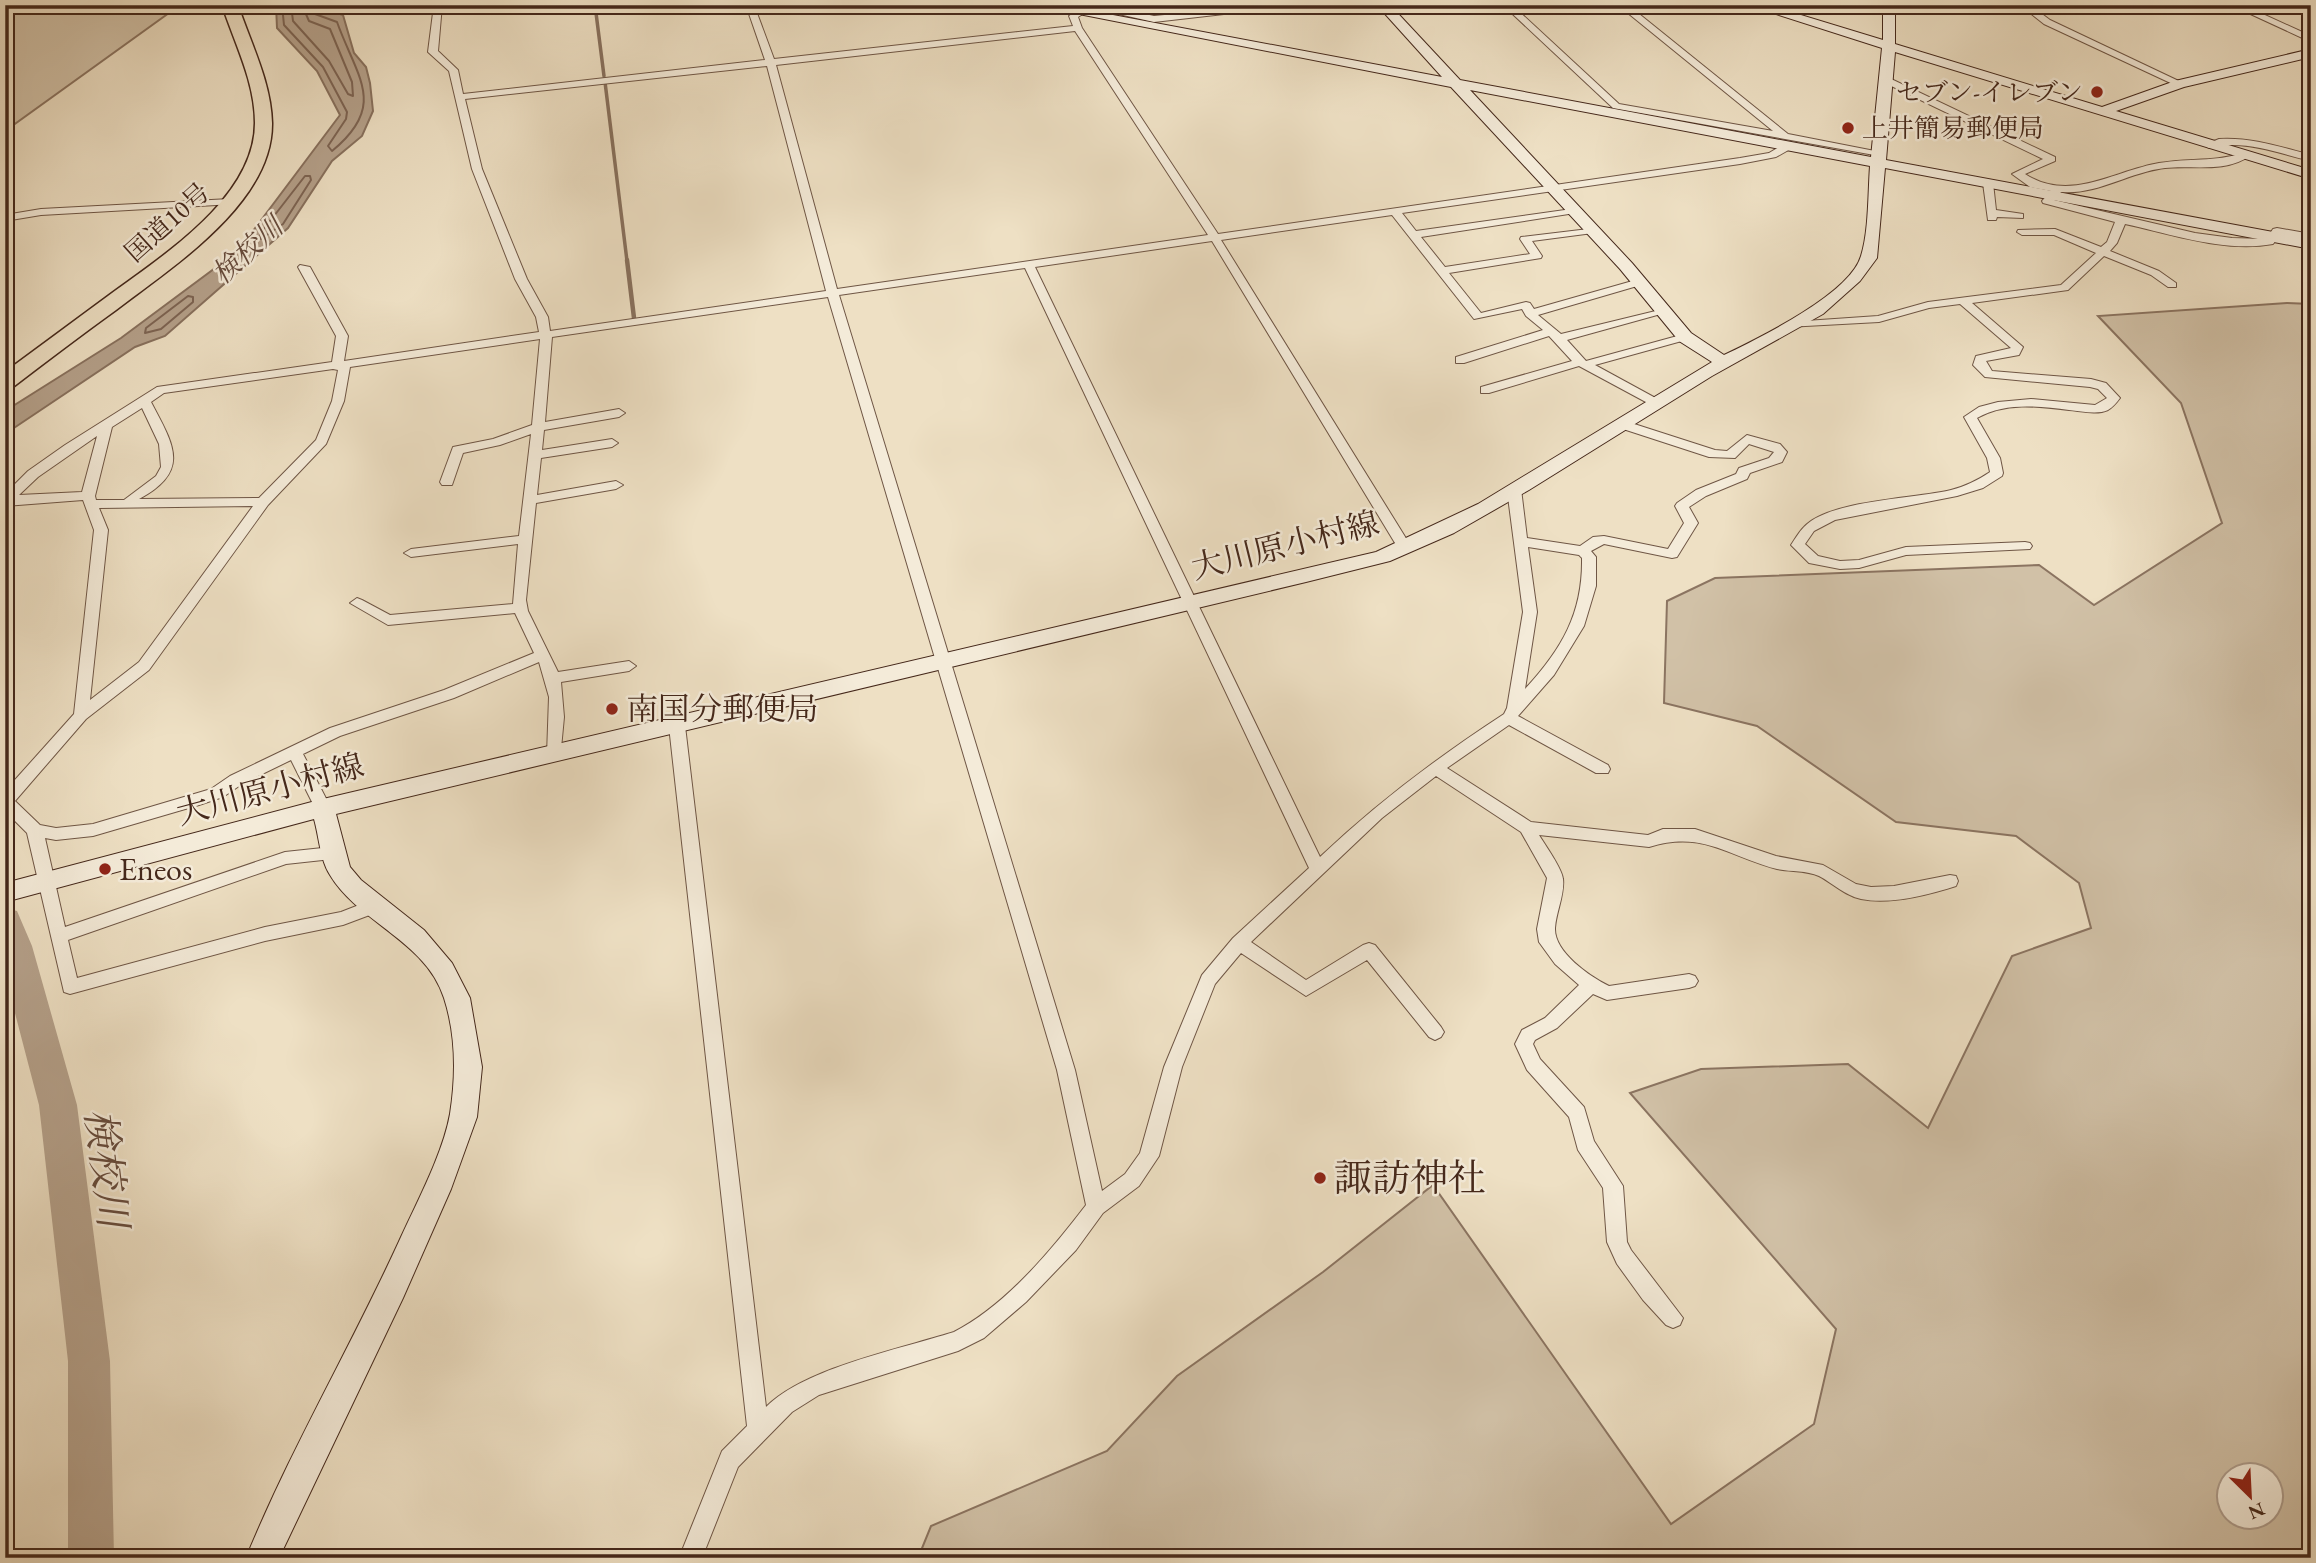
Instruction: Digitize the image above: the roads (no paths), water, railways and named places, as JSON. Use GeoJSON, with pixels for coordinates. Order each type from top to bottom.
{"type":"FeatureCollection","features":[{"type":"Feature","properties":{"kind":"highway","name":"国道10号"},"geometry":{"type":"LineString","coordinates":[[5,382],[180,253],[230,202],[247,178],[258,155],[264,118],[262,101],[230,5]]}},
{"type":"Feature","properties":{"kind":"main road"},"geometry":{"type":"LineString","coordinates":[[1039,5],[1087,8],[1458,84],[1880,158],[1988,183],[2054,192],[2311,244]]}},
{"type":"Feature","properties":{"kind":"main road"},"geometry":{"type":"LineString","coordinates":[[1382,5],[1556,188],[1685,337],[1723,362]]}},
{"type":"Feature","properties":{"kind":"main road"},"geometry":{"type":"LineString","coordinates":[[1754,5],[2311,175]]}},
{"type":"Feature","properties":{"kind":"main road"},"geometry":{"type":"LineString","coordinates":[[1880,158],[1889,47],[1889,5]]}},
{"type":"Feature","properties":{"kind":"main road"},"geometry":{"type":"LineString","coordinates":[[2101,112],[2180,84],[2311,53]]}},
{"type":"Feature","properties":{"kind":"main road","name":"大川原小村線"},"geometry":{"type":"LineString","coordinates":[[5,893],[323,808],[1188,604],[1405,548],[1624,425],[1723,362],[1791,325],[1846,288],[1869,258],[1880,158]]}},
{"type":"Feature","properties":{"kind":"main road"},"geometry":{"type":"LineString","coordinates":[[262,1558],[393,1288],[437,1189],[463,1117],[469,1067],[457,998],[443,970],[422,945],[352,887],[339,870],[332,853],[323,808]]}},
{"type":"Feature","properties":{"kind":"street"},"geometry":{"type":"LineString","coordinates":[[438,5],[433,52],[453,70],[477,169],[522,279],[542,317],[546,335],[520,608],[522,618],[553,678],[554,755]]}},
{"type":"Feature","properties":{"kind":"street"},"geometry":{"type":"LineString","coordinates":[[750,5],[770,61],[833,294],[1066,1070],[1096,1207]]}},
{"type":"Feature","properties":{"kind":"street"},"geometry":{"type":"LineString","coordinates":[[1299,5],[1154,19],[1087,8],[1073,16],[1078,28],[1215,238],[1405,548]]}},
{"type":"Feature","properties":{"kind":"street"},"geometry":{"type":"LineString","coordinates":[[1507,5],[1616,106],[1787,142]]}},
{"type":"Feature","properties":{"kind":"street"},"geometry":{"type":"LineString","coordinates":[[1622,5],[1787,142]]}},
{"type":"Feature","properties":{"kind":"street"},"geometry":{"type":"LineString","coordinates":[[2024,5],[2043,20],[2180,84]]}},
{"type":"Feature","properties":{"kind":"street"},"geometry":{"type":"LineString","coordinates":[[2235,5],[2311,39]]}},
{"type":"Feature","properties":{"kind":"street"},"geometry":{"type":"LineString","coordinates":[[460,97],[1078,28]]}},
{"type":"Feature","properties":{"kind":"street"},"geometry":{"type":"LineString","coordinates":[[1885,80],[2051,159],[2017,174],[2054,192],[2073,191],[2160,165],[2231,161],[2244,156]]}},
{"type":"Feature","properties":{"kind":"street"},"geometry":{"type":"LineString","coordinates":[[2209,145],[2218,141],[2255,145],[2311,158]]}},
{"type":"Feature","properties":{"kind":"street"},"geometry":{"type":"LineString","coordinates":[[6,501],[33,474],[160,390],[341,366],[1751,159],[1772,155],[1787,142]]}},
{"type":"Feature","properties":{"kind":"street"},"geometry":{"type":"LineString","coordinates":[[1988,183],[1991,215],[2019,216]]}},
{"type":"Feature","properties":{"kind":"street"},"geometry":{"type":"LineString","coordinates":[[2054,192],[2047,201],[2185,233],[2256,243],[2269,242],[2277,231],[2311,237]]}},
{"type":"Feature","properties":{"kind":"street"},"geometry":{"type":"LineString","coordinates":[[5,218],[41,212],[230,202]]}},
{"type":"Feature","properties":{"kind":"street"},"geometry":{"type":"LineString","coordinates":[[1414,235],[1575,210]]}},
{"type":"Feature","properties":{"kind":"street"},"geometry":{"type":"LineString","coordinates":[[1395,212],[1478,317],[1526,305],[1531,314],[1583,363],[1657,404]]}},
{"type":"Feature","properties":{"kind":"street"},"geometry":{"type":"LineString","coordinates":[[1791,325],[1879,319],[1928,305],[1965,303],[2064,288],[2112,243],[2121,220]]}},
{"type":"Feature","properties":{"kind":"street"},"geometry":{"type":"LineString","coordinates":[[1443,271],[1537,256],[1525,239],[1593,230]]}},
{"type":"Feature","properties":{"kind":"street"},"geometry":{"type":"LineString","coordinates":[[2029,234],[2055,232],[2155,273],[2172,285]]}},
{"type":"Feature","properties":{"kind":"street"},"geometry":{"type":"LineString","coordinates":[[1029,265],[1188,604],[1317,868]]}},
{"type":"Feature","properties":{"kind":"street"},"geometry":{"type":"LineString","coordinates":[[304,267],[342,336],[338,401],[322,441],[263,502],[144,666],[81,715],[5,801],[35,830],[56,834],[93,830],[152,815],[217,793],[236,779],[335,732],[449,694],[543,655]]}},
{"type":"Feature","properties":{"kind":"street"},"geometry":{"type":"LineString","coordinates":[[1531,314],[1640,282]]}},
{"type":"Feature","properties":{"kind":"street"},"geometry":{"type":"LineString","coordinates":[[1965,303],[2017,346],[2015,352],[1980,359],[1979,365],[1989,374],[2091,383],[2102,386],[2114,398],[2104,407],[2095,409],[2019,404],[1980,410],[1970,417],[1975,435],[1997,463],[1997,473],[1991,479],[1947,494],[1867,508],[1820,521],[1805,529],[1798,545],[1801,552],[1814,560],[1840,565],[1859,564],[1906,551],[2025,546]]}},
{"type":"Feature","properties":{"kind":"street"},"geometry":{"type":"LineString","coordinates":[[1460,360],[1664,310]]}},
{"type":"Feature","properties":{"kind":"street"},"geometry":{"type":"LineString","coordinates":[[1485,390],[1685,337]]}},
{"type":"Feature","properties":{"kind":"street"},"geometry":{"type":"LineString","coordinates":[[118,503],[156,486],[167,468],[170,451],[167,442],[144,400]]}},
{"type":"Feature","properties":{"kind":"street"},"geometry":{"type":"LineString","coordinates":[[447,482],[457,450],[496,442],[538,427],[619,413]]}},
{"type":"Feature","properties":{"kind":"street"},"geometry":{"type":"LineString","coordinates":[[81,715],[102,530],[90,500],[106,424]]}},
{"type":"Feature","properties":{"kind":"street"},"geometry":{"type":"LineString","coordinates":[[1583,551],[1598,540],[1604,540],[1672,554],[1691,523],[1682,506],[1687,501],[1742,476],[1744,471],[1777,459],[1775,457],[1781,452],[1776,447],[1747,439],[1730,455],[1714,454],[1624,425]]}},
{"type":"Feature","properties":{"kind":"street"},"geometry":{"type":"LineString","coordinates":[[536,455],[612,443]]}},
{"type":"Feature","properties":{"kind":"street"},"geometry":{"type":"LineString","coordinates":[[531,500],[616,485]]}},
{"type":"Feature","properties":{"kind":"street"},"geometry":{"type":"LineString","coordinates":[[1512,713],[1530,612],[1514,489]]}},
{"type":"Feature","properties":{"kind":"street"},"geometry":{"type":"LineString","coordinates":[[6,501],[263,502]]}},
{"type":"Feature","properties":{"kind":"street"},"geometry":{"type":"LineString","coordinates":[[411,552],[527,540]]}},
{"type":"Feature","properties":{"kind":"street"},"geometry":{"type":"LineString","coordinates":[[690,1558],[730,1459],[784,1404],[814,1386],[957,1341],[977,1331],[1019,1295],[1069,1243],[1096,1207],[1132,1180],[1149,1156],[1173,1067],[1208,980],[1239,943],[1376,814],[1512,713],[1540,685],[1578,619],[1588,595],[1589,557],[1583,551],[1523,542]]}},
{"type":"Feature","properties":{"kind":"street"},"geometry":{"type":"LineString","coordinates":[[357,603],[388,620],[520,608]]}},
{"type":"Feature","properties":{"kind":"street"},"geometry":{"type":"LineString","coordinates":[[553,678],[629,666]]}},
{"type":"Feature","properties":{"kind":"street"},"geometry":{"type":"LineString","coordinates":[[1512,713],[1602,769]]}},
{"type":"Feature","properties":{"kind":"street"},"geometry":{"type":"LineString","coordinates":[[677,726],[758,1430]]}},
{"type":"Feature","properties":{"kind":"street"},"geometry":{"type":"LineString","coordinates":[[295,753],[323,808]]}},
{"type":"Feature","properties":{"kind":"street"},"geometry":{"type":"LineString","coordinates":[[1435,768],[1527,828],[1648,841],[1659,834],[1674,832],[1732,846],[1779,863],[1822,871],[1860,892],[1896,891],[1950,881]]}},
{"type":"Feature","properties":{"kind":"street"},"geometry":{"type":"LineString","coordinates":[[1527,828],[1555,878],[1546,929],[1548,942],[1591,985],[1607,993],[1689,981]]}},
{"type":"Feature","properties":{"kind":"street"},"geometry":{"type":"LineString","coordinates":[[35,830],[70,987],[265,934],[343,918],[377,905]]}},
{"type":"Feature","properties":{"kind":"street"},"geometry":{"type":"LineString","coordinates":[[59,936],[285,858],[332,853]]}},
{"type":"Feature","properties":{"kind":"street"},"geometry":{"type":"LineString","coordinates":[[1239,943],[1307,989],[1369,950],[1436,1032]]}},
{"type":"Feature","properties":{"kind":"street"},"geometry":{"type":"LineString","coordinates":[[1591,985],[1551,1023],[1528,1035],[1524,1044],[1533,1064],[1577,1113],[1586,1144],[1613,1186],[1617,1242],[1624,1257],[1650,1293],[1673,1318]]}},
{"type":"Feature","properties":{"kind":"water"},"geometry":{"type":"Polygon","coordinates":[[[276,5],[312,5],[343,15],[354,53],[366,67],[370,83],[373,111],[362,136],[332,161],[288,228],[165,336],[135,347],[5,434],[5,411],[121,338],[238,251],[340,115],[317,71],[277,28],[276,5]]]}},
{"type":"Feature","properties":{"kind":"waterway"},"geometry":{"type":"LineString","coordinates":[[595,5],[604,76]]}},
{"type":"Feature","properties":{"kind":"waterway"},"geometry":{"type":"LineString","coordinates":[[605,82],[627,261]]}},
{"type":"Feature","properties":{"kind":"waterway"},"geometry":{"type":"LineString","coordinates":[[627,260],[634,318]]}},
{"type":"Feature","properties":{"kind":"waterway","name":"検校川"},"geometry":{"type":"LineString","coordinates":[[5,921],[15,946],[58,1105],[89,1361],[91,1558]]}},
{"type":"Feature","properties":{"kind":"place","name":"セブン-イレブン"},"geometry":{"type":"Point","coordinates":[2097,92]}},
{"type":"Feature","properties":{"kind":"place","name":"上井簡易郵便局"},"geometry":{"type":"Point","coordinates":[1848,128]}},
{"type":"Feature","properties":{"kind":"place","name":"南国分郵便局"},"geometry":{"type":"Point","coordinates":[612,709]}},
{"type":"Feature","properties":{"kind":"place","name":"Eneos"},"geometry":{"type":"Point","coordinates":[105,869]}},
{"type":"Feature","properties":{"kind":"place","name":"諏訪神社"},"geometry":{"type":"Point","coordinates":[1320,1178]}}]}
